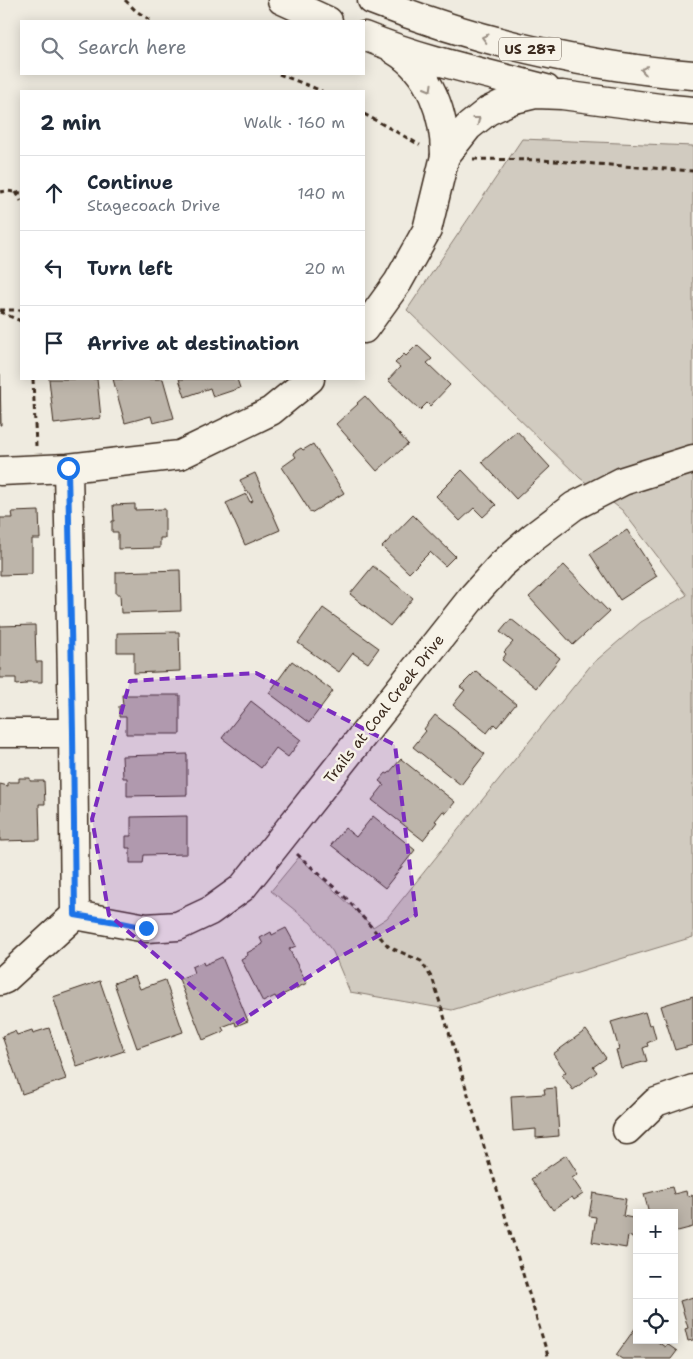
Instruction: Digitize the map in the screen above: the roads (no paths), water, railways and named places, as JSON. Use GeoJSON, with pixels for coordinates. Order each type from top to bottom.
{"type":"FeatureCollection","features":[{"type":"Feature","properties":{"kind":"street"},"geometry":{"type":"LineString","coordinates":[[282,0],[326,20]]}},
{"type":"Feature","properties":{"kind":"street","name":"US 287"},"geometry":{"type":"LineString","coordinates":[[372,0],[479,36],[536,51],[623,68],[693,75]]}},
{"type":"Feature","properties":{"kind":"street"},"geometry":{"type":"LineString","coordinates":[[365,328],[398,282],[427,230],[445,154],[443,127],[438,106],[429,86],[416,69],[400,54],[373,39]]}},
{"type":"Feature","properties":{"kind":"street","name":"US 287"},"geometry":{"type":"LineString","coordinates":[[373,39],[461,68],[546,89],[562,95],[660,108],[693,110]]}},
{"type":"Feature","properties":{"kind":"street"},"geometry":{"type":"LineString","coordinates":[[445,154],[468,127],[488,111],[511,100],[536,94],[562,95]]}},
{"type":"Feature","properties":{"kind":"street"},"geometry":{"type":"LineString","coordinates":[[0,471],[68,468],[180,455],[271,411],[309,380]]}},
{"type":"Feature","properties":{"kind":"street","name":"Trails at Coal Creek Drive"},"geometry":{"type":"LineString","coordinates":[[75,915],[146,928],[178,926],[210,911],[242,888],[474,595],[501,565],[533,537],[574,506],[623,481],[693,459]]}},
{"type":"Feature","properties":{"kind":"street"},"geometry":{"type":"LineString","coordinates":[[0,981],[5,979],[75,915],[68,468]]}},
{"type":"Feature","properties":{"kind":"street"},"geometry":{"type":"LineString","coordinates":[[0,733],[73,733]]}},
{"type":"Feature","properties":{"kind":"street"},"geometry":{"type":"LineString","coordinates":[[628,1130],[656,1102],[693,1089]]}}]}
